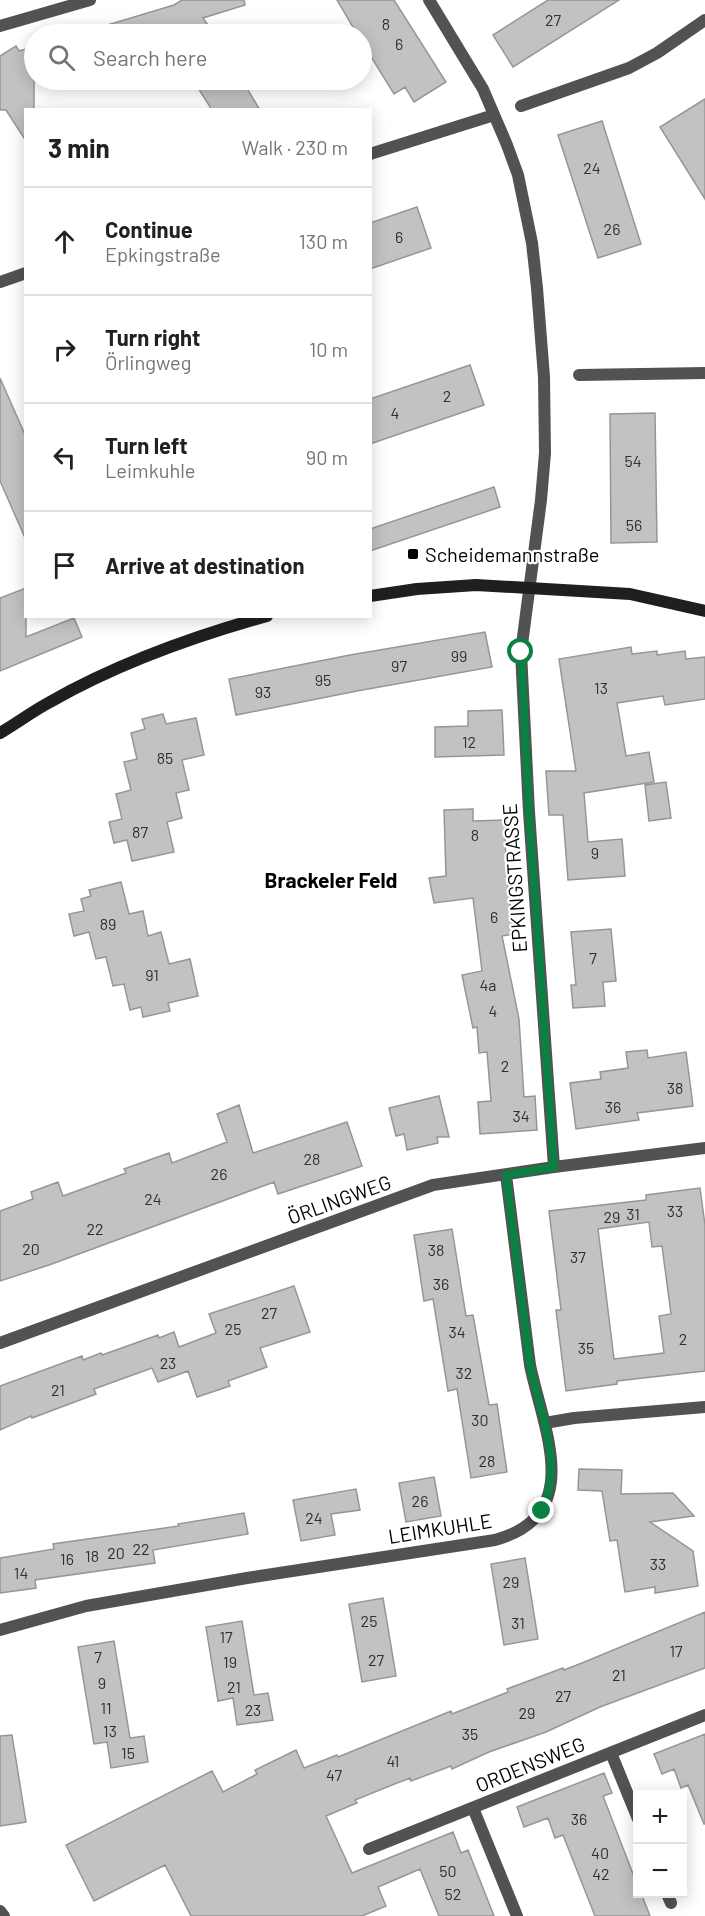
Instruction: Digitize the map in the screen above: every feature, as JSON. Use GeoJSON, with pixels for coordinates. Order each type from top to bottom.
{"type":"FeatureCollection","features":[{"type":"Feature","properties":{"kind":"street"},"geometry":{"type":"LineString","coordinates":[[0,26],[90,0]]}},
{"type":"Feature","properties":{"kind":"street"},"geometry":{"type":"LineString","coordinates":[[429,0],[483,89],[518,175],[532,243],[542,338],[545,453],[529,588]]}},
{"type":"Feature","properties":{"kind":"street"},"geometry":{"type":"LineString","coordinates":[[521,106],[629,68],[657,53],[705,20]]}},
{"type":"Feature","properties":{"kind":"street"},"geometry":{"type":"LineString","coordinates":[[372,153],[494,115]]}},
{"type":"Feature","properties":{"kind":"street"},"geometry":{"type":"LineString","coordinates":[[0,282],[24,274]]}},
{"type":"Feature","properties":{"kind":"street"},"geometry":{"type":"LineString","coordinates":[[579,375],[705,373]]}},
{"type":"Feature","properties":{"kind":"street"},"geometry":{"type":"LineString","coordinates":[[372,596],[476,585],[630,594],[705,611]]}},
{"type":"Feature","properties":{"kind":"street","name":"EPKINGSTRASSE"},"geometry":{"type":"LineString","coordinates":[[529,588],[521,652],[529,812],[554,1167]]}},
{"type":"Feature","properties":{"kind":"street"},"geometry":{"type":"LineString","coordinates":[[0,733],[52,701],[127,665],[224,628],[260,618]]}},
{"type":"Feature","properties":{"kind":"street","name":"ÖRLINGWEG"},"geometry":{"type":"LineString","coordinates":[[0,1343],[433,1185],[705,1148]]}},
{"type":"Feature","properties":{"kind":"street","name":"LEIMKUHLE"},"geometry":{"type":"LineString","coordinates":[[0,1630],[86,1606],[247,1578],[495,1540],[515,1535],[537,1517],[549,1495],[552,1461],[530,1365],[506,1175]]}},
{"type":"Feature","properties":{"kind":"street"},"geometry":{"type":"LineString","coordinates":[[545,1423],[574,1418],[705,1407]]}},
{"type":"Feature","properties":{"kind":"street","name":"ORDENSWEG"},"geometry":{"type":"LineString","coordinates":[[369,1849],[705,1716]]}},
{"type":"Feature","properties":{"kind":"street"},"geometry":{"type":"LineString","coordinates":[[611,1753],[633,1807]]}},
{"type":"Feature","properties":{"kind":"street"},"geometry":{"type":"LineString","coordinates":[[473,1808],[517,1916]]}},
{"type":"Feature","properties":{"kind":"street"},"geometry":{"type":"LineString","coordinates":[[0,1911],[4,1916]]}},
{"type":"Feature","properties":{"kind":"building"},"geometry":{"type":"Polygon","coordinates":[[[182,0],[244,0],[245,5],[203,18],[207,24],[111,24],[174,5],[182,0]]]}},
{"type":"Feature","properties":{"kind":"building"},"geometry":{"type":"Polygon","coordinates":[[[337,0],[394,0],[446,82],[414,102],[405,87],[394,94],[372,58],[372,24],[351,24],[337,0]]]}},
{"type":"Feature","properties":{"kind":"building"},"geometry":{"type":"Polygon","coordinates":[[[548,0],[619,0],[513,67],[493,35],[548,0]]]}},
{"type":"Feature","properties":{"kind":"building"},"geometry":{"type":"Polygon","coordinates":[[[16,46],[19,51],[24,50],[24,90],[34,90],[34,108],[24,108],[24,138],[6,110],[0,110],[0,56],[16,46]]]}},
{"type":"Feature","properties":{"kind":"building"},"geometry":{"type":"Polygon","coordinates":[[[199,90],[248,90],[259,108],[211,108],[199,90]]]}},
{"type":"Feature","properties":{"kind":"building"},"geometry":{"type":"Polygon","coordinates":[[[705,99],[705,199],[660,127],[705,99]]]}},
{"type":"Feature","properties":{"kind":"building"},"geometry":{"type":"Polygon","coordinates":[[[602,121],[641,244],[598,258],[558,135],[602,121]]]}},
{"type":"Feature","properties":{"kind":"building"},"geometry":{"type":"Polygon","coordinates":[[[417,207],[431,248],[372,268],[372,222],[417,207]]]}},
{"type":"Feature","properties":{"kind":"building"},"geometry":{"type":"Polygon","coordinates":[[[470,365],[484,405],[372,443],[372,398],[470,365]]]}},
{"type":"Feature","properties":{"kind":"building"},"geometry":{"type":"Polygon","coordinates":[[[0,378],[24,432],[24,535],[0,481],[0,378]]]}},
{"type":"Feature","properties":{"kind":"building"},"geometry":{"type":"Polygon","coordinates":[[[655,413],[657,542],[611,543],[610,414],[655,413]]]}},
{"type":"Feature","properties":{"kind":"building"},"geometry":{"type":"Polygon","coordinates":[[[494,487],[500,507],[372,550],[372,528],[494,487]]]}},
{"type":"Feature","properties":{"kind":"building"},"geometry":{"type":"Polygon","coordinates":[[[24,589],[26,637],[74,618],[82,637],[0,671],[0,598],[24,589]]]}},
{"type":"Feature","properties":{"kind":"building"},"geometry":{"type":"Polygon","coordinates":[[[485,632],[492,667],[236,715],[229,679],[485,632]]]}},
{"type":"Feature","properties":{"kind":"building"},"geometry":{"type":"Polygon","coordinates":[[[631,647],[632,654],[657,651],[657,655],[685,651],[686,659],[705,657],[705,699],[665,705],[663,696],[617,703],[626,756],[649,752],[654,782],[584,793],[588,842],[622,839],[625,876],[568,880],[563,815],[549,815],[546,771],[576,771],[559,659],[631,647]]]}},
{"type":"Feature","properties":{"kind":"building"},"geometry":{"type":"Polygon","coordinates":[[[502,710],[504,755],[435,757],[435,727],[468,726],[468,711],[502,710]]]}},
{"type":"Feature","properties":{"kind":"building"},"geometry":{"type":"Polygon","coordinates":[[[163,714],[166,724],[196,718],[204,755],[182,760],[189,790],[176,793],[182,818],[167,822],[174,852],[132,861],[127,840],[114,843],[109,822],[122,819],[116,794],[131,790],[124,762],[137,759],[131,733],[145,729],[142,719],[163,714]]]}},
{"type":"Feature","properties":{"kind":"building"},"geometry":{"type":"Polygon","coordinates":[[[666,782],[671,818],[649,821],[645,785],[666,782]]]}},
{"type":"Feature","properties":{"kind":"building"},"geometry":{"type":"Polygon","coordinates":[[[473,809],[473,821],[505,820],[506,871],[514,934],[502,936],[519,1019],[524,1097],[535,1096],[537,1130],[480,1134],[478,1102],[491,1101],[487,1052],[479,1053],[477,1027],[473,1028],[462,975],[482,971],[473,898],[434,903],[429,878],[446,876],[444,810],[473,809]]]}},
{"type":"Feature","properties":{"kind":"building"},"geometry":{"type":"Polygon","coordinates":[[[121,882],[129,914],[143,911],[148,936],[161,932],[169,964],[190,959],[198,996],[168,1003],[170,1011],[143,1017],[141,1007],[130,1010],[124,984],[113,986],[106,957],[96,959],[89,932],[74,936],[69,914],[84,911],[81,899],[91,896],[89,890],[121,882]]]}},
{"type":"Feature","properties":{"kind":"building"},"geometry":{"type":"Polygon","coordinates":[[[611,929],[616,981],[603,982],[605,1006],[573,1008],[571,985],[576,985],[571,932],[611,929]]]}},
{"type":"Feature","properties":{"kind":"building"},"geometry":{"type":"Polygon","coordinates":[[[647,1050],[648,1058],[686,1052],[693,1106],[637,1113],[639,1120],[576,1129],[570,1083],[601,1079],[600,1072],[628,1068],[626,1052],[647,1050]]]}},
{"type":"Feature","properties":{"kind":"building"},"geometry":{"type":"Polygon","coordinates":[[[439,1096],[449,1137],[437,1137],[438,1143],[407,1150],[404,1134],[396,1136],[389,1108],[439,1096]]]}},
{"type":"Feature","properties":{"kind":"building"},"geometry":{"type":"Polygon","coordinates":[[[239,1105],[253,1153],[347,1122],[362,1166],[278,1194],[274,1182],[0,1281],[0,1211],[33,1199],[31,1192],[58,1182],[63,1196],[126,1173],[124,1169],[169,1153],[172,1163],[227,1142],[217,1114],[239,1105]]]}},
{"type":"Feature","properties":{"kind":"building"},"geometry":{"type":"Polygon","coordinates":[[[700,1188],[705,1225],[705,1371],[617,1381],[617,1384],[566,1391],[556,1310],[561,1310],[549,1211],[646,1200],[646,1195],[700,1188]],[[649,1222],[598,1229],[614,1359],[664,1353],[659,1316],[671,1314],[662,1246],[652,1247],[649,1222]]]}},
{"type":"Feature","properties":{"kind":"building"},"geometry":{"type":"Polygon","coordinates":[[[452,1229],[466,1316],[473,1315],[489,1405],[497,1404],[507,1472],[471,1478],[457,1389],[448,1391],[433,1299],[424,1301],[414,1235],[452,1229]]]}},
{"type":"Feature","properties":{"kind":"building"},"geometry":{"type":"Polygon","coordinates":[[[294,1286],[310,1332],[260,1348],[267,1367],[228,1381],[230,1386],[197,1397],[188,1371],[158,1382],[152,1368],[94,1389],[96,1394],[32,1418],[31,1416],[0,1430],[0,1386],[82,1356],[83,1360],[101,1353],[102,1355],[158,1335],[159,1338],[174,1332],[179,1347],[216,1333],[209,1314],[294,1286]]]}},
{"type":"Feature","properties":{"kind":"building"},"geometry":{"type":"Polygon","coordinates":[[[579,1469],[622,1470],[621,1494],[673,1493],[694,1516],[650,1522],[693,1551],[698,1586],[655,1593],[655,1587],[625,1592],[617,1540],[610,1541],[602,1491],[578,1490],[579,1469]]]}},
{"type":"Feature","properties":{"kind":"building"},"geometry":{"type":"Polygon","coordinates":[[[434,1477],[441,1516],[406,1522],[399,1483],[434,1477]]]}},
{"type":"Feature","properties":{"kind":"building"},"geometry":{"type":"Polygon","coordinates":[[[356,1489],[360,1510],[331,1514],[335,1535],[301,1541],[293,1500],[356,1489]]]}},
{"type":"Feature","properties":{"kind":"building"},"geometry":{"type":"Polygon","coordinates":[[[244,1513],[248,1534],[153,1550],[155,1563],[35,1580],[36,1588],[0,1593],[0,1558],[54,1549],[53,1544],[179,1526],[178,1524],[244,1513]]]}},
{"type":"Feature","properties":{"kind":"building"},"geometry":{"type":"Polygon","coordinates":[[[525,1558],[538,1639],[504,1645],[491,1564],[525,1558]]]}},
{"type":"Feature","properties":{"kind":"building"},"geometry":{"type":"Polygon","coordinates":[[[383,1598],[396,1676],[362,1682],[349,1604],[383,1598]]]}},
{"type":"Feature","properties":{"kind":"building"},"geometry":{"type":"Polygon","coordinates":[[[705,1612],[705,1668],[600,1707],[546,1732],[489,1752],[452,1769],[451,1766],[411,1781],[410,1778],[392,1785],[355,1800],[357,1803],[326,1816],[352,1873],[453,1832],[461,1853],[468,1850],[494,1916],[439,1916],[420,1869],[378,1887],[386,1906],[362,1916],[191,1916],[165,1865],[94,1901],[66,1845],[212,1771],[223,1792],[257,1774],[255,1770],[296,1750],[304,1768],[337,1755],[338,1757],[451,1711],[452,1714],[508,1692],[507,1689],[582,1663],[705,1612]]]}},
{"type":"Feature","properties":{"kind":"building"},"geometry":{"type":"Polygon","coordinates":[[[242,1621],[254,1695],[268,1693],[273,1720],[237,1725],[233,1698],[218,1701],[206,1627],[242,1621]]]}},
{"type":"Feature","properties":{"kind":"building"},"geometry":{"type":"Polygon","coordinates":[[[114,1641],[130,1738],[144,1736],[148,1762],[111,1768],[107,1742],[94,1744],[78,1647],[114,1641]]]}},
{"type":"Feature","properties":{"kind":"building"},"geometry":{"type":"Polygon","coordinates":[[[705,1734],[704,1824],[688,1785],[681,1788],[674,1769],[662,1774],[654,1754],[705,1734]]]}},
{"type":"Feature","properties":{"kind":"building"},"geometry":{"type":"Polygon","coordinates":[[[12,1735],[26,1822],[0,1826],[0,1736],[12,1735]]]}},
{"type":"Feature","properties":{"kind":"building"},"geometry":{"type":"Polygon","coordinates":[[[604,1773],[612,1793],[603,1796],[633,1874],[633,1898],[643,1898],[650,1916],[595,1916],[563,1835],[555,1838],[548,1818],[524,1827],[517,1807],[604,1773]]]}},
{"type":"Feature","properties":{"kind":"place","name":"Scheidemannstraße"},"geometry":{"type":"Point","coordinates":[413,554]}},
{"type":"Feature","properties":{"kind":"district","name":"Brackeler Feld"},"geometry":{"type":"Point","coordinates":[331,879]}},
{"type":"Feature","properties":{"kind":"route"},"geometry":{"type":"LineString","coordinates":[[521,652],[529,812],[554,1167],[506,1175],[530,1365],[552,1461],[549,1495],[542,1511]]}}]}
